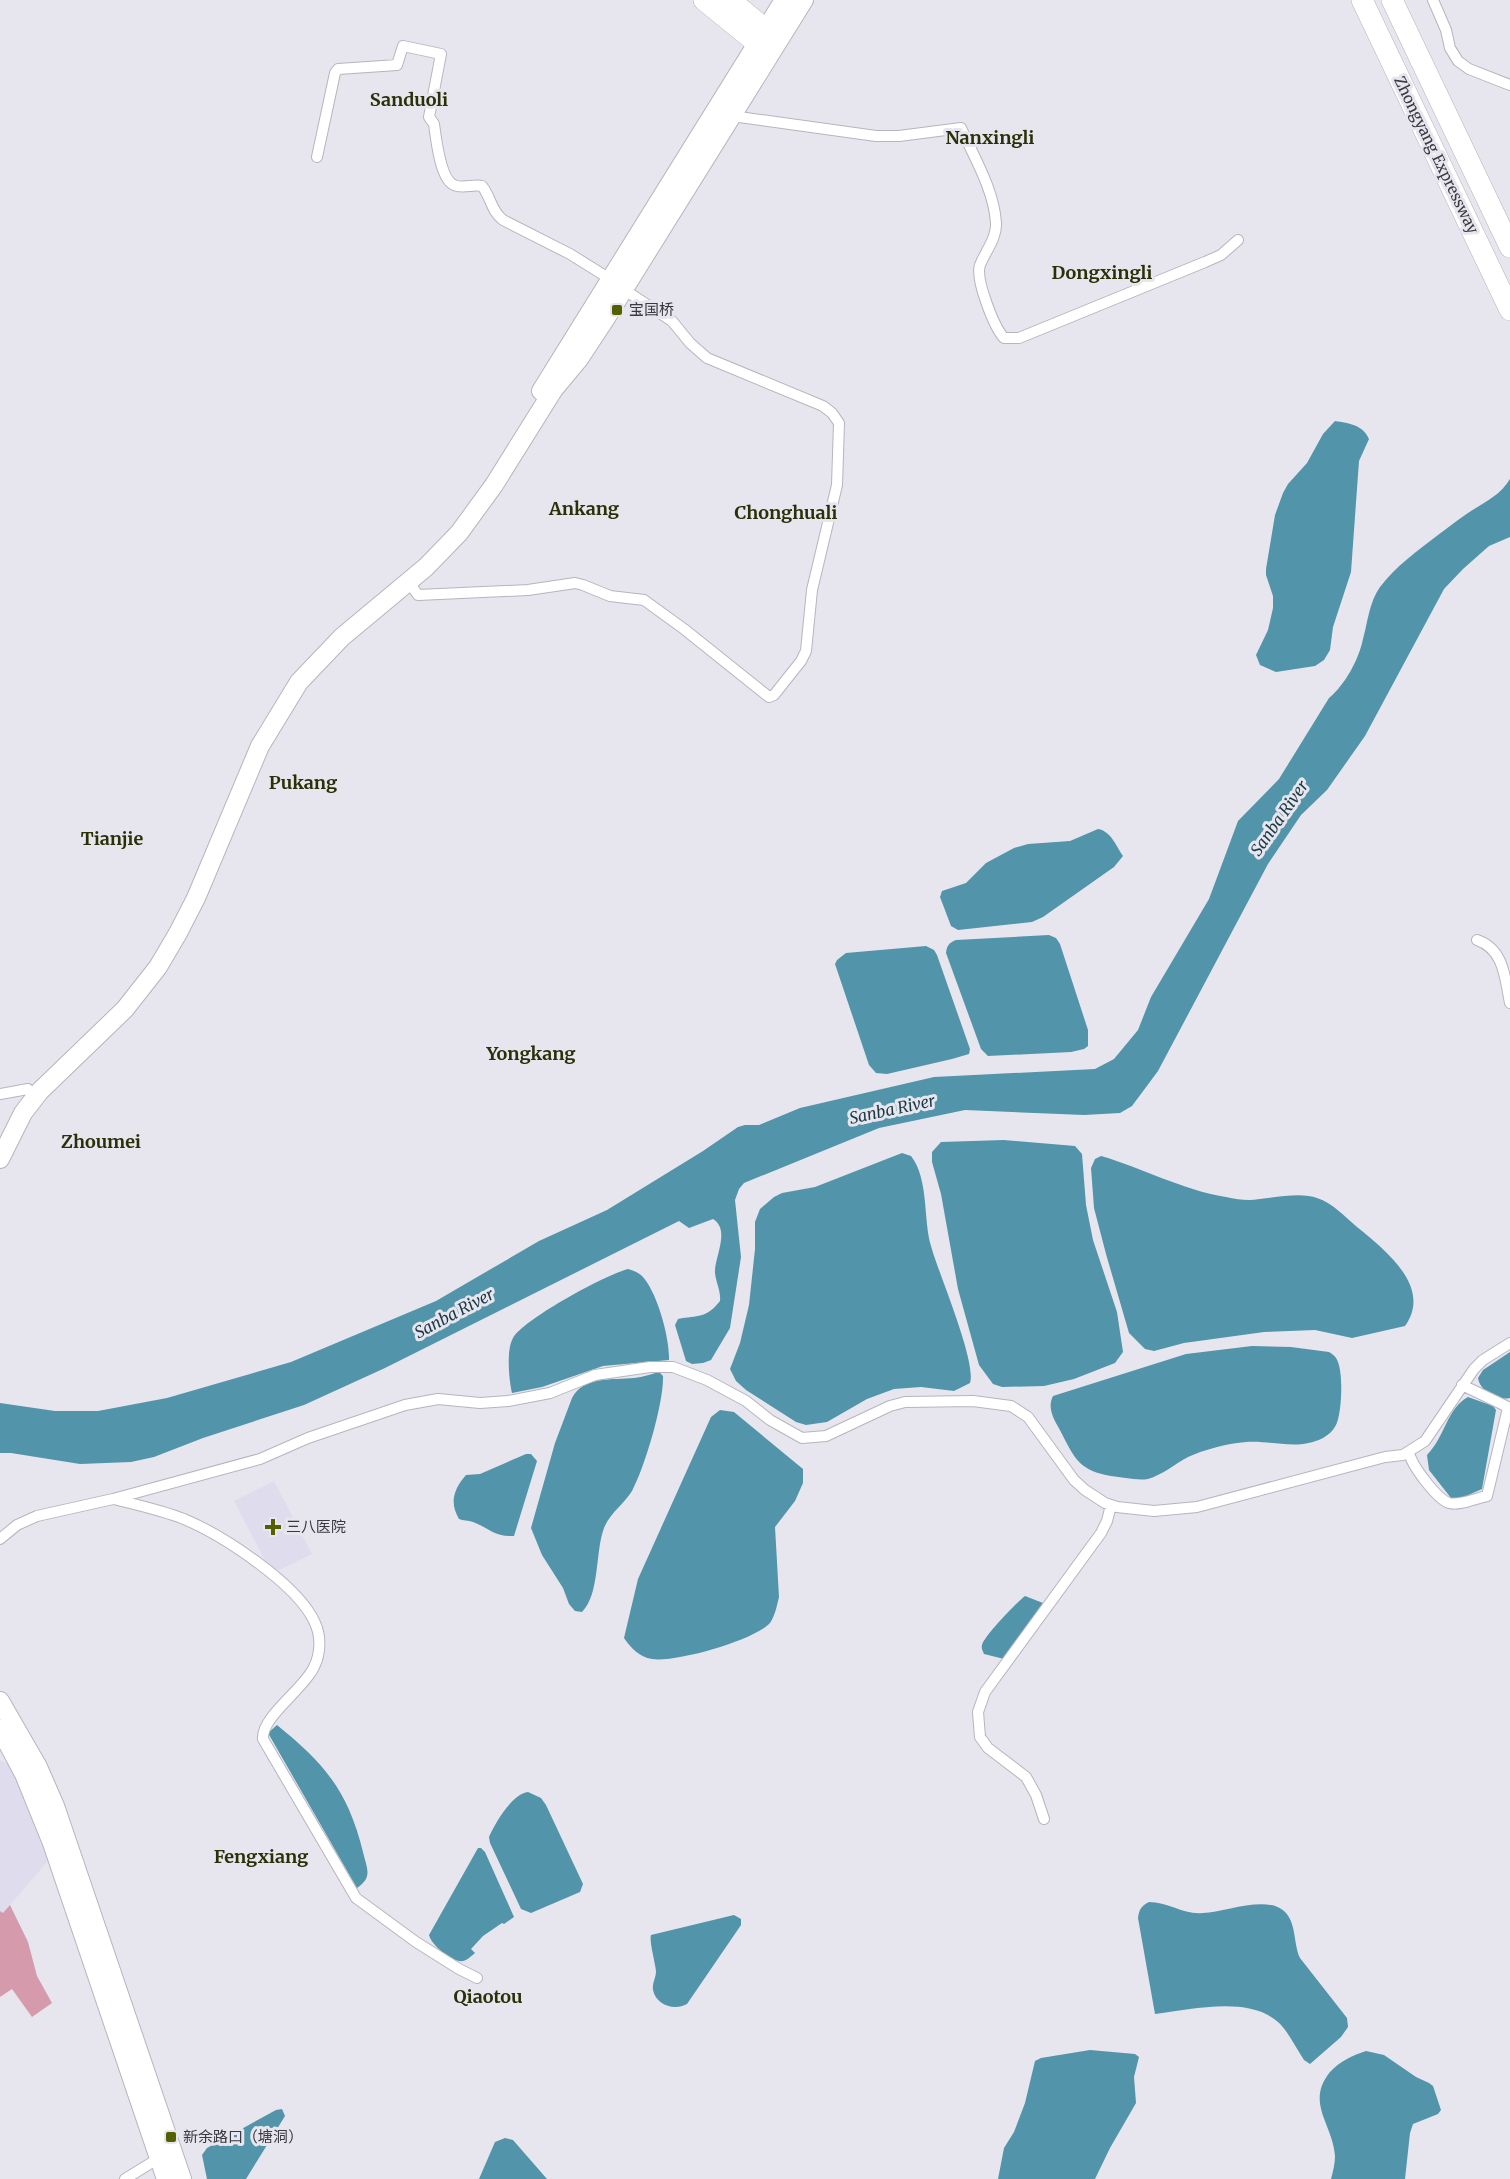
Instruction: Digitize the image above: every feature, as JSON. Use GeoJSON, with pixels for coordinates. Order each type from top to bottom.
{"type":"FeatureCollection","features":[{"type":"Feature","properties":{"kind":"highway"},"geometry":{"type":"LineString","coordinates":[[704,0],[761,36]]}},
{"type":"Feature","properties":{"kind":"highway"},"geometry":{"type":"LineString","coordinates":[[730,0],[761,36]]}},
{"type":"Feature","properties":{"kind":"highway","name":"Zhongyang Expressway"},"geometry":{"type":"LineString","coordinates":[[1362,0],[1510,310]]}},
{"type":"Feature","properties":{"kind":"highway","name":"Zhongyang Expressway"},"geometry":{"type":"LineString","coordinates":[[1392,0],[1510,247]]}},
{"type":"Feature","properties":{"kind":"main road"},"geometry":{"type":"LineString","coordinates":[[0,1159],[16,1125],[40,1091],[125,1009],[158,967],[196,898],[260,746],[298,682],[342,637],[442,551],[478,508],[554,389],[579,359],[616,284],[784,0]]}},
{"type":"Feature","properties":{"kind":"main road"},"geometry":{"type":"LineString","coordinates":[[0,1134],[28,1089],[52,1063],[118,1002],[149,961],[187,894],[251,741],[290,675],[335,629],[419,559],[451,526],[485,480],[732,116],[804,0]]}},
{"type":"Feature","properties":{"kind":"main road"},"geometry":{"type":"LineString","coordinates":[[0,1701],[38,1767],[55,1806],[182,2179]]}},
{"type":"Feature","properties":{"kind":"main road"},"geometry":{"type":"LineString","coordinates":[[0,1729],[24,1774],[52,1843],[166,2179]]}},
{"type":"Feature","properties":{"kind":"street"},"geometry":{"type":"LineString","coordinates":[[1433,0],[1446,30],[1450,48],[1458,62],[1469,69],[1510,85]]}},
{"type":"Feature","properties":{"kind":"street"},"geometry":{"type":"LineString","coordinates":[[317,157],[335,73],[338,69],[397,64],[403,46],[441,54],[429,117],[434,124],[443,170],[450,183],[457,186],[482,186],[490,196],[495,213],[502,220],[570,254],[672,321],[690,343],[707,358],[824,406],[836,417],[838,423],[837,485],[812,590],[806,651],[801,661],[774,695],[769,697],[644,600],[610,596],[584,585],[575,584],[528,590],[418,595],[408,581]]}},
{"type":"Feature","properties":{"kind":"street"},"geometry":{"type":"LineString","coordinates":[[732,116],[876,136],[899,136],[961,128],[992,198],[996,221],[994,235],[980,266],[978,277],[996,326],[1004,338],[1019,338],[1205,262],[1221,255],[1238,240]]}},
{"type":"Feature","properties":{"kind":"street"},"geometry":{"type":"LineString","coordinates":[[1477,940],[1494,950],[1501,961],[1510,1002]]}},
{"type":"Feature","properties":{"kind":"street"},"geometry":{"type":"LineString","coordinates":[[0,1094],[28,1089]]}},
{"type":"Feature","properties":{"kind":"street"},"geometry":{"type":"LineString","coordinates":[[0,1539],[17,1525],[37,1516],[113,1499],[260,1459],[308,1438],[417,1402],[438,1399],[480,1403],[508,1401],[550,1393],[595,1375],[661,1366],[690,1372],[716,1384],[802,1438],[826,1436],[890,1406],[905,1402],[973,1401],[1011,1406],[1028,1417],[1074,1480],[1085,1490],[1111,1505],[1154,1511],[1197,1507],[1409,1452],[1425,1440],[1478,1364],[1510,1342]]}},
{"type":"Feature","properties":{"kind":"street"},"geometry":{"type":"LineString","coordinates":[[1409,1452],[1416,1470],[1446,1501],[1459,1503],[1486,1496],[1509,1408],[1462,1385]]}},
{"type":"Feature","properties":{"kind":"street"},"geometry":{"type":"LineString","coordinates":[[113,1499],[176,1517],[216,1536],[260,1565],[282,1583],[304,1607],[314,1622],[319,1637],[317,1661],[307,1679],[265,1724],[263,1739],[356,1899],[425,1947],[477,1978]]}},
{"type":"Feature","properties":{"kind":"street"},"geometry":{"type":"LineString","coordinates":[[1044,1819],[1036,1795],[1026,1777],[988,1748],[980,1737],[978,1712],[985,1692],[1101,1533],[1111,1505]]}},
{"type":"Feature","properties":{"kind":"street"},"geometry":{"type":"LineString","coordinates":[[124,2179],[159,2158]]}},
{"type":"Feature","properties":{"kind":"shaded area","name":"三八医院"},"geometry":{"type":"Polygon","coordinates":[[[274,1481],[312,1554],[279,1570],[269,1568],[234,1501],[274,1481]]]}},
{"type":"Feature","properties":{"kind":"shaded area"},"geometry":{"type":"Polygon","coordinates":[[[0,1760],[13,1767],[48,1861],[3,1913],[0,1911],[0,1760]]]}},
{"type":"Feature","properties":{"kind":"shaded area"},"geometry":{"type":"Polygon","coordinates":[[[10,1905],[28,1942],[37,1976],[52,2003],[32,2017],[12,1989],[0,1997],[0,1911],[3,1913],[10,1905]]]}},
{"type":"Feature","properties":{"kind":"water"},"geometry":{"type":"Polygon","coordinates":[[[1335,421],[1359,428],[1369,439],[1359,461],[1351,572],[1333,627],[1330,650],[1324,660],[1315,666],[1276,672],[1260,665],[1256,655],[1268,630],[1273,608],[1273,596],[1266,569],[1275,515],[1288,484],[1307,463],[1323,434],[1335,421]]]}},
{"type":"Feature","properties":{"kind":"water","name":"Sanba River"},"geometry":{"type":"Polygon","coordinates":[[[1510,479],[1510,537],[1489,546],[1444,589],[1365,736],[1327,790],[1301,815],[1268,864],[1158,1071],[1132,1106],[1120,1113],[1084,1115],[965,1110],[879,1128],[744,1183],[735,1200],[741,1257],[730,1328],[711,1360],[703,1363],[692,1364],[686,1361],[675,1325],[678,1319],[706,1314],[720,1301],[715,1267],[721,1230],[713,1219],[689,1228],[679,1221],[385,1368],[304,1405],[203,1438],[154,1457],[131,1462],[80,1464],[0,1453],[0,1403],[55,1411],[98,1411],[167,1398],[291,1362],[436,1301],[539,1241],[607,1210],[738,1127],[759,1125],[800,1108],[934,1077],[1095,1069],[1114,1059],[1138,1030],[1151,997],[1209,899],[1238,821],[1279,779],[1329,698],[1355,663],[1371,606],[1380,587],[1407,559],[1460,518],[1497,494],[1510,479]]]}},
{"type":"Feature","properties":{"kind":"water"},"geometry":{"type":"Polygon","coordinates":[[[1098,829],[1110,836],[1123,856],[1114,867],[1043,917],[1032,922],[958,930],[951,926],[940,897],[942,891],[966,883],[986,863],[1014,848],[1028,844],[1070,841],[1098,829]]]}},
{"type":"Feature","properties":{"kind":"water"},"geometry":{"type":"Polygon","coordinates":[[[1049,935],[1056,938],[1060,944],[1088,1030],[1088,1046],[1071,1052],[988,1056],[981,1049],[946,953],[948,946],[956,940],[1049,935]]]}},
{"type":"Feature","properties":{"kind":"water"},"geometry":{"type":"Polygon","coordinates":[[[926,946],[934,950],[937,955],[970,1049],[969,1054],[887,1074],[876,1073],[869,1065],[835,964],[846,953],[926,946]]]}},
{"type":"Feature","properties":{"kind":"water"},"geometry":{"type":"Polygon","coordinates":[[[1004,1140],[1075,1146],[1082,1154],[1086,1205],[1093,1240],[1117,1312],[1123,1352],[1115,1363],[1074,1379],[1044,1386],[1002,1387],[993,1384],[979,1365],[958,1289],[941,1194],[932,1162],[932,1152],[941,1142],[1004,1140]]]}},
{"type":"Feature","properties":{"kind":"water"},"geometry":{"type":"Polygon","coordinates":[[[902,1153],[911,1156],[921,1176],[931,1246],[963,1337],[971,1372],[970,1383],[954,1391],[921,1387],[894,1389],[867,1399],[827,1422],[806,1425],[796,1422],[746,1390],[736,1381],[730,1369],[740,1343],[749,1305],[755,1249],[755,1222],[760,1209],[782,1193],[815,1187],[902,1153]]]}},
{"type":"Feature","properties":{"kind":"water"},"geometry":{"type":"Polygon","coordinates":[[[1101,1156],[1210,1194],[1249,1200],[1302,1195],[1328,1203],[1380,1247],[1402,1270],[1410,1284],[1413,1297],[1412,1311],[1405,1326],[1352,1338],[1315,1330],[1264,1332],[1184,1343],[1154,1351],[1145,1349],[1129,1333],[1094,1208],[1091,1168],[1095,1159],[1101,1156]]]}},
{"type":"Feature","properties":{"kind":"water"},"geometry":{"type":"Polygon","coordinates":[[[628,1269],[641,1275],[647,1282],[657,1303],[665,1328],[669,1360],[603,1366],[542,1387],[512,1393],[509,1350],[513,1338],[520,1330],[548,1309],[628,1269]]]}},
{"type":"Feature","properties":{"kind":"water"},"geometry":{"type":"Polygon","coordinates":[[[1252,1346],[1291,1347],[1329,1352],[1334,1356],[1339,1364],[1341,1401],[1338,1419],[1330,1433],[1314,1442],[1304,1444],[1246,1442],[1216,1447],[1188,1457],[1153,1477],[1139,1480],[1101,1474],[1080,1463],[1071,1451],[1053,1416],[1051,1401],[1053,1396],[1186,1354],[1252,1346]]]}},
{"type":"Feature","properties":{"kind":"water"},"geometry":{"type":"Polygon","coordinates":[[[1510,1352],[1510,1398],[1505,1399],[1486,1391],[1478,1378],[1483,1370],[1510,1352]]]}},
{"type":"Feature","properties":{"kind":"water"},"geometry":{"type":"Polygon","coordinates":[[[659,1372],[663,1376],[660,1402],[642,1467],[632,1491],[604,1528],[592,1595],[588,1604],[582,1612],[575,1611],[542,1555],[531,1528],[555,1443],[572,1398],[583,1386],[599,1380],[637,1378],[659,1372]]]}},
{"type":"Feature","properties":{"kind":"water"},"geometry":{"type":"Polygon","coordinates":[[[1468,1397],[1493,1406],[1496,1410],[1482,1489],[1457,1500],[1451,1498],[1429,1470],[1427,1455],[1455,1408],[1468,1397]]]}},
{"type":"Feature","properties":{"kind":"water"},"geometry":{"type":"Polygon","coordinates":[[[720,1410],[734,1412],[803,1469],[803,1483],[795,1501],[775,1527],[779,1597],[776,1610],[770,1623],[762,1630],[732,1643],[678,1657],[647,1658],[636,1652],[624,1638],[638,1579],[711,1417],[720,1410]]]}},
{"type":"Feature","properties":{"kind":"water"},"geometry":{"type":"Polygon","coordinates":[[[526,1454],[531,1454],[537,1461],[514,1536],[496,1534],[473,1522],[459,1519],[454,1507],[454,1496],[458,1485],[466,1475],[480,1474],[526,1454]]]}},
{"type":"Feature","properties":{"kind":"water"},"geometry":{"type":"Polygon","coordinates":[[[1025,1596],[1043,1603],[1004,1659],[984,1654],[982,1645],[988,1634],[1025,1596]]]}},
{"type":"Feature","properties":{"kind":"water"},"geometry":{"type":"Polygon","coordinates":[[[277,1725],[309,1753],[342,1795],[357,1831],[368,1872],[365,1880],[357,1888],[268,1733],[277,1725]]]}},
{"type":"Feature","properties":{"kind":"water"},"geometry":{"type":"Polygon","coordinates":[[[528,1792],[541,1798],[546,1805],[583,1884],[580,1892],[531,1913],[521,1909],[489,1837],[510,1803],[528,1792]]]}},
{"type":"Feature","properties":{"kind":"water"},"geometry":{"type":"Polygon","coordinates":[[[478,1848],[485,1852],[514,1917],[483,1936],[471,1949],[475,1953],[466,1960],[459,1961],[443,1952],[434,1944],[429,1935],[478,1848]]]}},
{"type":"Feature","properties":{"kind":"water"},"geometry":{"type":"Polygon","coordinates":[[[1149,1902],[1196,1913],[1256,1904],[1276,1906],[1284,1911],[1291,1921],[1300,1958],[1347,2018],[1348,2027],[1341,2037],[1310,2064],[1304,2060],[1278,2022],[1266,2014],[1251,2009],[1218,2006],[1155,2014],[1138,1918],[1141,1909],[1149,1902]]]}},
{"type":"Feature","properties":{"kind":"water"},"geometry":{"type":"Polygon","coordinates":[[[734,1915],[741,1919],[741,1925],[687,2004],[671,2007],[658,2000],[653,1990],[656,1971],[651,1935],[734,1915]]]}},
{"type":"Feature","properties":{"kind":"water"},"geometry":{"type":"Polygon","coordinates":[[[1090,2050],[1135,2054],[1139,2057],[1134,2077],[1136,2103],[1095,2179],[998,2179],[1004,2148],[1014,2132],[1025,2103],[1035,2061],[1090,2050]]]}},
{"type":"Feature","properties":{"kind":"water"},"geometry":{"type":"Polygon","coordinates":[[[1366,2051],[1384,2055],[1433,2086],[1441,2110],[1438,2114],[1413,2124],[1405,2179],[1331,2179],[1335,2156],[1320,2104],[1323,2083],[1330,2072],[1346,2059],[1366,2051]]]}},
{"type":"Feature","properties":{"kind":"water"},"geometry":{"type":"Polygon","coordinates":[[[282,2109],[285,2116],[246,2179],[207,2179],[202,2155],[207,2148],[276,2110],[282,2109]]]}},
{"type":"Feature","properties":{"kind":"water"},"geometry":{"type":"Polygon","coordinates":[[[505,2138],[513,2140],[547,2179],[479,2179],[495,2142],[505,2138]]]}},
{"type":"Feature","properties":{"kind":"place","name":"宝国桥"},"geometry":{"type":"Point","coordinates":[617,310]}},
{"type":"Feature","properties":{"kind":"place","name":"三八医院"},"geometry":{"type":"Point","coordinates":[273,1527]}},
{"type":"Feature","properties":{"kind":"place","name":"新余路口（塘洞）"},"geometry":{"type":"Point","coordinates":[171,2137]}},
{"type":"Feature","properties":{"kind":"district","name":"Sanduoli"},"geometry":{"type":"Point","coordinates":[409,100]}},
{"type":"Feature","properties":{"kind":"district","name":"Nanxingli"},"geometry":{"type":"Point","coordinates":[990,138]}},
{"type":"Feature","properties":{"kind":"district","name":"Dongxingli"},"geometry":{"type":"Point","coordinates":[1102,273]}},
{"type":"Feature","properties":{"kind":"district","name":"Ankang"},"geometry":{"type":"Point","coordinates":[584,509]}},
{"type":"Feature","properties":{"kind":"district","name":"Chonghuali"},"geometry":{"type":"Point","coordinates":[786,513]}},
{"type":"Feature","properties":{"kind":"district","name":"Pukang"},"geometry":{"type":"Point","coordinates":[303,783]}},
{"type":"Feature","properties":{"kind":"district","name":"Tianjie"},"geometry":{"type":"Point","coordinates":[112,839]}},
{"type":"Feature","properties":{"kind":"district","name":"Yongkang"},"geometry":{"type":"Point","coordinates":[531,1054]}},
{"type":"Feature","properties":{"kind":"district","name":"Zhoumei"},"geometry":{"type":"Point","coordinates":[101,1142]}},
{"type":"Feature","properties":{"kind":"district","name":"Fengxiang"},"geometry":{"type":"Point","coordinates":[261,1857]}},
{"type":"Feature","properties":{"kind":"district","name":"Qiaotou"},"geometry":{"type":"Point","coordinates":[488,1997]}}]}
